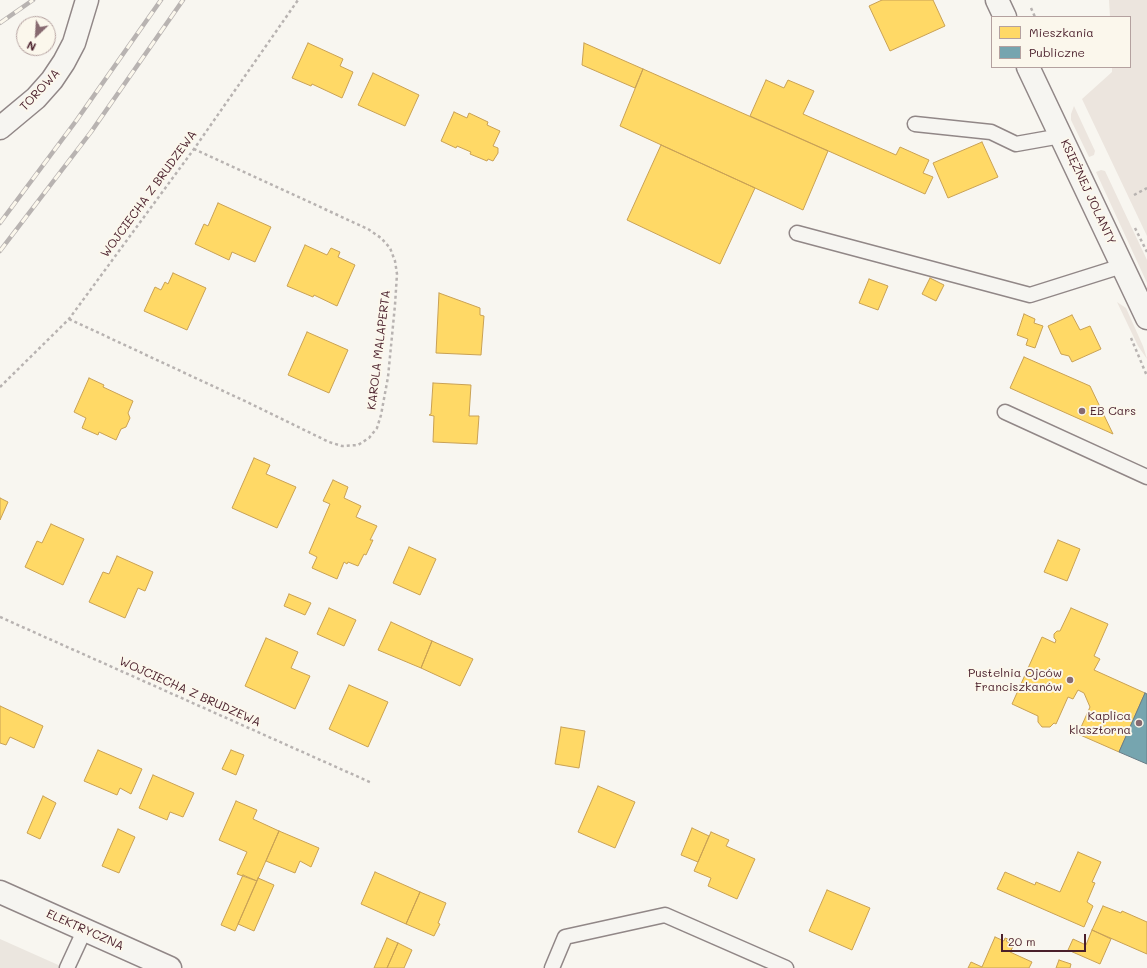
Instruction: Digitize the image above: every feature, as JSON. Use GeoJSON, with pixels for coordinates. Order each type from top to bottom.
{"type":"FeatureCollection","features":[{"type":"Feature","properties":{"kind":"street","name":"TOROWA"},"geometry":{"type":"LineString","coordinates":[[0,128],[36,98],[52,80],[74,43],[87,0]]}},
{"type":"Feature","properties":{"kind":"street"},"geometry":{"type":"LineString","coordinates":[[997,0],[1005,16]]}},
{"type":"Feature","properties":{"kind":"street","name":"KSIĘŻNEJ JOLANTY"},"geometry":{"type":"LineString","coordinates":[[1028,68],[1147,318]]}},
{"type":"Feature","properties":{"kind":"street","name":"ELEKTRYCZNA"},"geometry":{"type":"LineString","coordinates":[[0,892],[170,968]]}},
{"type":"Feature","properties":{"kind":"lane"},"geometry":{"type":"LineString","coordinates":[[915,124],[991,132],[1016,144],[1061,136]]}},
{"type":"Feature","properties":{"kind":"lane"},"geometry":{"type":"LineString","coordinates":[[797,233],[1030,295],[1122,266]]}},
{"type":"Feature","properties":{"kind":"lane"},"geometry":{"type":"LineString","coordinates":[[1005,412],[1147,477]]}},
{"type":"Feature","properties":{"kind":"lane"},"geometry":{"type":"LineString","coordinates":[[552,968],[566,937],[665,915],[786,968]]}},
{"type":"Feature","properties":{"kind":"lane"},"geometry":{"type":"LineString","coordinates":[[67,968],[85,929]]}},
{"type":"Feature","properties":{"kind":"path","name":"WOJCIECHA Z BRUDZEWA"},"geometry":{"type":"LineString","coordinates":[[0,387],[69,319],[194,149],[298,0]]}},
{"type":"Feature","properties":{"kind":"path","name":"KAROLA MALAPERTA"},"geometry":{"type":"LineString","coordinates":[[69,319],[329,442],[342,446],[358,445],[369,438],[377,428],[388,377],[395,306],[397,274],[395,261],[390,248],[381,238],[368,229],[194,149]]}},
{"type":"Feature","properties":{"kind":"path"},"geometry":{"type":"LineString","coordinates":[[1134,195],[1147,188]]}},
{"type":"Feature","properties":{"kind":"path","name":"WOJCIECHA Z BRUDZEWA"},"geometry":{"type":"LineString","coordinates":[[0,617],[372,783]]}},
{"type":"Feature","properties":{"kind":"shaded area"},"geometry":{"type":"Polygon","coordinates":[[[1109,0],[1147,0],[1147,236],[1082,99],[1112,72],[1112,68],[1131,68],[1131,16],[1110,16],[1109,0]]]}},
{"type":"Feature","properties":{"kind":"shaded area"},"geometry":{"type":"Polygon","coordinates":[[[1074,106],[1095,151],[1094,155],[1089,157],[1071,120],[1071,114],[1074,106]]]}},
{"type":"Feature","properties":{"kind":"shaded area"},"geometry":{"type":"Polygon","coordinates":[[[1101,170],[1105,171],[1147,260],[1147,283],[1096,172],[1101,170]]]}},
{"type":"Feature","properties":{"kind":"shaded area"},"geometry":{"type":"Polygon","coordinates":[[[1117,302],[1126,308],[1143,346],[1147,359],[1138,346],[1117,302]]]}},
{"type":"Feature","properties":{"kind":"shaded area"},"geometry":{"type":"Polygon","coordinates":[[[0,939],[65,968],[0,968],[0,939]]]}},
{"type":"Feature","properties":{"kind":"building: Mieszkania"},"geometry":{"type":"Polygon","coordinates":[[[882,0],[933,0],[945,26],[890,51],[869,6],[882,0]]]}},
{"type":"Feature","properties":{"kind":"building: Mieszkania"},"geometry":{"type":"Polygon","coordinates":[[[308,43],[343,59],[340,66],[353,72],[342,98],[312,84],[311,86],[292,78],[308,43]]]}},
{"type":"Feature","properties":{"kind":"building: Mieszkania"},"geometry":{"type":"Polygon","coordinates":[[[584,43],[643,69],[635,88],[582,65],[584,43]]]}},
{"type":"Feature","properties":{"kind":"building: Mieszkania"},"geometry":{"type":"Polygon","coordinates":[[[643,69],[828,151],[803,210],[620,126],[643,69]]]}},
{"type":"Feature","properties":{"kind":"building: Mieszkania"},"geometry":{"type":"Polygon","coordinates":[[[373,73],[419,95],[405,126],[358,105],[373,73]]]}},
{"type":"Feature","properties":{"kind":"building: Mieszkania"},"geometry":{"type":"Polygon","coordinates":[[[766,80],[784,88],[788,80],[814,91],[803,114],[896,155],[900,147],[929,160],[923,173],[933,177],[925,194],[750,116],[766,80]]]}},
{"type":"Feature","properties":{"kind":"building: Mieszkania"},"geometry":{"type":"Polygon","coordinates":[[[454,112],[467,118],[469,113],[488,122],[487,125],[500,131],[493,146],[498,148],[498,153],[493,161],[488,159],[487,161],[470,154],[471,152],[457,146],[456,148],[441,141],[454,112]]]}},
{"type":"Feature","properties":{"kind":"building: Mieszkania"},"geometry":{"type":"Polygon","coordinates":[[[982,142],[998,177],[948,198],[933,163],[982,142]]]}},
{"type":"Feature","properties":{"kind":"building: Mieszkania"},"geometry":{"type":"Polygon","coordinates":[[[661,145],[755,188],[720,264],[627,220],[661,145]]]}},
{"type":"Feature","properties":{"kind":"building: Mieszkania"},"geometry":{"type":"Polygon","coordinates":[[[218,203],[271,227],[255,262],[232,252],[229,260],[195,244],[204,224],[208,226],[218,203]]]}},
{"type":"Feature","properties":{"kind":"building: Mieszkania"},"geometry":{"type":"Polygon","coordinates":[[[305,245],[327,255],[331,248],[340,252],[338,257],[355,265],[337,306],[314,295],[313,297],[287,286],[305,245]]]}},
{"type":"Feature","properties":{"kind":"building: Mieszkania"},"geometry":{"type":"Polygon","coordinates":[[[173,273],[206,288],[187,330],[144,311],[155,287],[161,290],[165,282],[168,284],[173,273]]]}},
{"type":"Feature","properties":{"kind":"building: Mieszkania"},"geometry":{"type":"Polygon","coordinates":[[[930,278],[944,285],[936,301],[922,294],[930,278]]]}},
{"type":"Feature","properties":{"kind":"building: Mieszkania"},"geometry":{"type":"Polygon","coordinates":[[[869,279],[888,286],[878,310],[859,303],[869,279]]]}},
{"type":"Feature","properties":{"kind":"building: Mieszkania"},"geometry":{"type":"Polygon","coordinates":[[[439,293],[480,308],[480,315],[484,316],[481,355],[436,353],[439,293]]]}},
{"type":"Feature","properties":{"kind":"building: Mieszkania"},"geometry":{"type":"Polygon","coordinates":[[[1024,314],[1035,319],[1034,323],[1043,326],[1035,348],[1026,345],[1028,339],[1017,335],[1024,314]]]}},
{"type":"Feature","properties":{"kind":"building: Mieszkania"},"geometry":{"type":"Polygon","coordinates":[[[1072,315],[1080,330],[1090,326],[1101,349],[1072,362],[1069,356],[1061,354],[1048,326],[1072,315]]]}},
{"type":"Feature","properties":{"kind":"building: Mieszkania"},"geometry":{"type":"Polygon","coordinates":[[[307,332],[348,350],[329,393],[288,375],[307,332]]]}},
{"type":"Feature","properties":{"kind":"building: Mieszkania","name":"EB Cars"},"geometry":{"type":"Polygon","coordinates":[[[1024,357],[1090,386],[1113,434],[1010,388],[1024,357]]]}},
{"type":"Feature","properties":{"kind":"building: Mieszkania"},"geometry":{"type":"Polygon","coordinates":[[[89,378],[104,385],[103,387],[133,401],[128,413],[130,418],[126,427],[121,429],[116,440],[99,432],[98,435],[82,428],[86,418],[74,412],[89,378]]]}},
{"type":"Feature","properties":{"kind":"building: Mieszkania"},"geometry":{"type":"Polygon","coordinates":[[[433,383],[471,385],[469,416],[479,416],[477,444],[433,442],[434,416],[429,415],[431,414],[433,383]]]}},
{"type":"Feature","properties":{"kind":"building: Mieszkania"},"geometry":{"type":"Polygon","coordinates":[[[254,458],[270,465],[266,474],[296,487],[277,528],[232,508],[254,458]]]}},
{"type":"Feature","properties":{"kind":"building: Mieszkania"},"geometry":{"type":"Polygon","coordinates":[[[333,480],[348,487],[344,498],[361,506],[356,517],[377,526],[370,540],[373,540],[366,555],[364,554],[358,566],[344,562],[337,579],[312,568],[317,557],[309,553],[330,504],[323,501],[333,480]]]}},
{"type":"Feature","properties":{"kind":"building: Mieszkania"},"geometry":{"type":"Polygon","coordinates":[[[0,498],[8,502],[0,520],[0,498]]]}},
{"type":"Feature","properties":{"kind":"building: Mieszkania"},"geometry":{"type":"Polygon","coordinates":[[[51,524],[84,539],[63,585],[25,567],[37,541],[42,543],[51,524]]]}},
{"type":"Feature","properties":{"kind":"building: Mieszkania"},"geometry":{"type":"Polygon","coordinates":[[[1058,540],[1080,549],[1067,581],[1044,572],[1058,540]]]}},
{"type":"Feature","properties":{"kind":"building: Mieszkania"},"geometry":{"type":"Polygon","coordinates":[[[409,547],[436,559],[420,595],[393,583],[409,547]]]}},
{"type":"Feature","properties":{"kind":"building: Mieszkania"},"geometry":{"type":"Polygon","coordinates":[[[117,556],[153,572],[145,591],[138,588],[125,618],[89,602],[103,572],[109,574],[117,556]]]}},
{"type":"Feature","properties":{"kind":"building: Mieszkania"},"geometry":{"type":"Polygon","coordinates":[[[289,594],[311,603],[305,615],[284,606],[289,594]]]}},
{"type":"Feature","properties":{"kind":"building: Mieszkania"},"geometry":{"type":"Polygon","coordinates":[[[329,608],[356,620],[344,646],[317,634],[329,608]]]}},
{"type":"Feature","properties":{"kind":"building: Mieszkania","name":"Pustelnia Ojców Franciszkanów"},"geometry":{"type":"Polygon","coordinates":[[[1071,608],[1108,624],[1094,656],[1100,659],[1094,670],[1145,693],[1119,752],[1078,734],[1090,707],[1084,693],[1078,690],[1073,699],[1068,697],[1056,724],[1054,723],[1050,727],[1042,727],[1038,722],[1038,716],[1012,704],[1042,637],[1055,643],[1056,640],[1054,638],[1054,634],[1057,631],[1060,631],[1071,608]]]}},
{"type":"Feature","properties":{"kind":"building: Mieszkania"},"geometry":{"type":"Polygon","coordinates":[[[391,622],[432,641],[421,668],[378,650],[391,622]]]}},
{"type":"Feature","properties":{"kind":"building: Mieszkania"},"geometry":{"type":"Polygon","coordinates":[[[266,638],[298,652],[291,668],[310,676],[295,709],[245,686],[266,638]]]}},
{"type":"Feature","properties":{"kind":"building: Mieszkania"},"geometry":{"type":"Polygon","coordinates":[[[432,641],[473,659],[460,686],[421,668],[432,641]]]}},
{"type":"Feature","properties":{"kind":"building: Mieszkania"},"geometry":{"type":"Polygon","coordinates":[[[349,685],[388,702],[368,747],[329,729],[349,685]]]}},
{"type":"Feature","properties":{"kind":"building: Mieszkania"},"geometry":{"type":"Polygon","coordinates":[[[0,706],[43,726],[34,748],[10,737],[6,745],[0,743],[0,706]]]}},
{"type":"Feature","properties":{"kind":"building: Mieszkania"},"geometry":{"type":"Polygon","coordinates":[[[561,727],[585,731],[579,768],[555,764],[561,727]]]}},
{"type":"Feature","properties":{"kind":"building: Mieszkania"},"geometry":{"type":"Polygon","coordinates":[[[98,750],[142,769],[131,794],[120,788],[117,795],[84,781],[98,750]]]}},
{"type":"Feature","properties":{"kind":"building: Mieszkania"},"geometry":{"type":"Polygon","coordinates":[[[231,750],[244,755],[236,775],[222,769],[231,750]]]}},
{"type":"Feature","properties":{"kind":"building: Mieszkania"},"geometry":{"type":"Polygon","coordinates":[[[153,775],[194,793],[183,817],[170,812],[167,820],[139,808],[153,775]]]}},
{"type":"Feature","properties":{"kind":"building: Mieszkania"},"geometry":{"type":"Polygon","coordinates":[[[598,786],[635,802],[615,848],[578,832],[598,786]]]}},
{"type":"Feature","properties":{"kind":"building: Mieszkania"},"geometry":{"type":"Polygon","coordinates":[[[43,796],[56,803],[40,839],[27,833],[43,796]]]}},
{"type":"Feature","properties":{"kind":"building: Mieszkania"},"geometry":{"type":"Polygon","coordinates":[[[236,801],[257,810],[253,819],[279,831],[257,881],[237,874],[247,852],[219,840],[236,801]]]}},
{"type":"Feature","properties":{"kind":"building: Mieszkania"},"geometry":{"type":"Polygon","coordinates":[[[692,828],[709,836],[698,862],[681,855],[692,828]]]}},
{"type":"Feature","properties":{"kind":"building: Mieszkania"},"geometry":{"type":"Polygon","coordinates":[[[118,829],[135,837],[119,873],[102,866],[118,829]]]}},
{"type":"Feature","properties":{"kind":"building: Mieszkania"},"geometry":{"type":"Polygon","coordinates":[[[279,831],[319,848],[311,867],[300,861],[295,873],[266,861],[279,831]]]}},
{"type":"Feature","properties":{"kind":"building: Mieszkania"},"geometry":{"type":"Polygon","coordinates":[[[711,832],[729,840],[726,846],[755,859],[737,899],[708,886],[711,878],[694,871],[711,832]]]}},
{"type":"Feature","properties":{"kind":"building: Mieszkania"},"geometry":{"type":"Polygon","coordinates":[[[1078,852],[1101,862],[1092,882],[1095,883],[1087,902],[1093,906],[1084,927],[997,889],[1005,872],[1035,885],[1036,882],[1060,892],[1078,852]]]}},
{"type":"Feature","properties":{"kind":"building: Mieszkania"},"geometry":{"type":"Polygon","coordinates":[[[375,872],[420,892],[406,924],[361,904],[375,872]]]}},
{"type":"Feature","properties":{"kind":"building: Mieszkania"},"geometry":{"type":"Polygon","coordinates":[[[243,875],[257,881],[235,931],[221,925],[243,875]]]}},
{"type":"Feature","properties":{"kind":"building: Mieszkania"},"geometry":{"type":"Polygon","coordinates":[[[258,878],[274,885],[254,931],[238,924],[258,878]]]}},
{"type":"Feature","properties":{"kind":"building: Mieszkania"},"geometry":{"type":"Polygon","coordinates":[[[827,890],[870,908],[852,950],[809,931],[827,890]]]}},
{"type":"Feature","properties":{"kind":"building: Mieszkania"},"geometry":{"type":"Polygon","coordinates":[[[420,892],[446,903],[438,923],[440,924],[434,936],[406,924],[420,892]]]}},
{"type":"Feature","properties":{"kind":"building: Mieszkania"},"geometry":{"type":"Polygon","coordinates":[[[1103,906],[1121,913],[1122,911],[1147,922],[1147,954],[1092,930],[1103,906]]]}},
{"type":"Feature","properties":{"kind":"building: Mieszkania"},"geometry":{"type":"Polygon","coordinates":[[[1092,930],[1111,939],[1100,964],[1068,950],[1073,939],[1086,945],[1092,930]]]}},
{"type":"Feature","properties":{"kind":"building: Mieszkania"},"geometry":{"type":"Polygon","coordinates":[[[995,937],[1004,941],[1005,938],[1008,939],[1006,941],[1014,945],[1010,952],[1032,962],[1029,968],[968,968],[971,962],[982,967],[995,937]]]}},
{"type":"Feature","properties":{"kind":"building: Mieszkania"},"geometry":{"type":"Polygon","coordinates":[[[387,938],[398,943],[387,968],[374,968],[387,938]]]}},
{"type":"Feature","properties":{"kind":"building: Mieszkania"},"geometry":{"type":"Polygon","coordinates":[[[398,943],[412,950],[404,968],[387,968],[398,943]]]}},
{"type":"Feature","properties":{"kind":"building: Mieszkania"},"geometry":{"type":"Polygon","coordinates":[[[1059,960],[1071,964],[1070,968],[1056,968],[1059,960]]]}},
{"type":"Feature","properties":{"kind":"building: Publiczne","name":"Kaplica klasztorna"},"geometry":{"type":"Polygon","coordinates":[[[1145,693],[1147,694],[1147,764],[1119,752],[1145,693]]]}},
{"type":"Feature","properties":{"kind":"railway"},"geometry":{"type":"LineString","coordinates":[[0,23],[33,0]]}},
{"type":"Feature","properties":{"kind":"railway"},"geometry":{"type":"LineString","coordinates":[[0,223],[76,121],[161,0]]}},
{"type":"Feature","properties":{"kind":"railway"},"geometry":{"type":"LineString","coordinates":[[0,251],[91,132],[183,0]]}},
{"type":"Feature","properties":{"kind":"place","name":"EB Cars"},"geometry":{"type":"Point","coordinates":[1082,411]}},
{"type":"Feature","properties":{"kind":"place","name":"Pustelnia Ojców Franciszkanów"},"geometry":{"type":"Point","coordinates":[1070,680]}},
{"type":"Feature","properties":{"kind":"place","name":"Kaplica klasztorna"},"geometry":{"type":"Point","coordinates":[1139,723]}}]}
